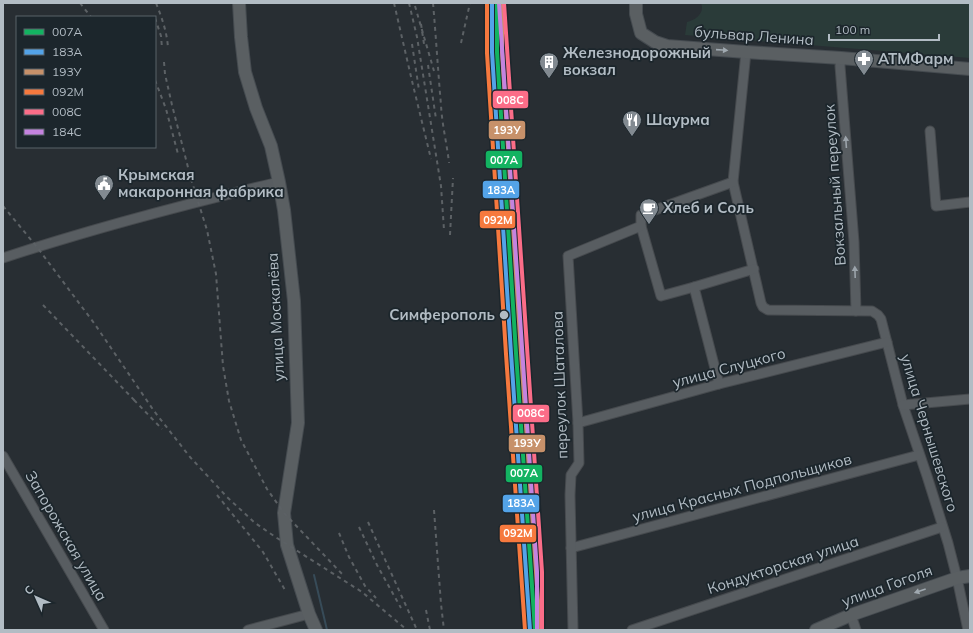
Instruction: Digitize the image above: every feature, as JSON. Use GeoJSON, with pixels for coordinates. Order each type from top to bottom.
{"type":"FeatureCollection","features":[{"type":"Feature","properties":{"kind":"main road","name":"улица Москалёва"},"geometry":{"type":"LineString","coordinates":[[239,3],[245,72],[256,108],[271,146],[284,210],[294,301],[298,423],[284,513],[287,545],[309,614],[316,630]]}},
{"type":"Feature","properties":{"kind":"main road","name":"бульвар Ленина"},"geometry":{"type":"LineString","coordinates":[[636,3],[636,14],[641,32],[655,42],[667,46],[841,58],[970,69]]}},
{"type":"Feature","properties":{"kind":"main road","name":"улица Гоголя"},"geometry":{"type":"LineString","coordinates":[[816,630],[851,615],[957,578],[970,576]]}},
{"type":"Feature","properties":{"kind":"street"},"geometry":{"type":"LineString","coordinates":[[746,52],[733,182],[761,303],[763,307],[768,310],[856,311]]}},
{"type":"Feature","properties":{"kind":"street","name":"Вокзальный переулок"},"geometry":{"type":"LineString","coordinates":[[841,58],[840,66],[854,242],[856,311]]}},
{"type":"Feature","properties":{"kind":"street"},"geometry":{"type":"LineString","coordinates":[[930,131],[936,206],[970,202]]}},
{"type":"Feature","properties":{"kind":"street"},"geometry":{"type":"LineString","coordinates":[[3,258],[77,234],[197,201],[279,182]]}},
{"type":"Feature","properties":{"kind":"street"},"geometry":{"type":"LineString","coordinates":[[733,182],[641,215],[641,226],[661,296],[754,270]]}},
{"type":"Feature","properties":{"kind":"street","name":"переулок Шаталова"},"geometry":{"type":"LineString","coordinates":[[573,630],[570,495],[571,475],[579,463],[568,256],[641,226]]}},
{"type":"Feature","properties":{"kind":"street"},"geometry":{"type":"LineString","coordinates":[[694,287],[719,384]]}},
{"type":"Feature","properties":{"kind":"street","name":"улица Чернышевского"},"geometry":{"type":"LineString","coordinates":[[856,311],[872,311],[881,319],[903,405],[927,476],[957,578],[968,630]]}},
{"type":"Feature","properties":{"kind":"street","name":"улица Слуцкого"},"geometry":{"type":"LineString","coordinates":[[578,423],[719,384],[887,342]]}},
{"type":"Feature","properties":{"kind":"street"},"geometry":{"type":"LineString","coordinates":[[903,405],[970,399]]}},
{"type":"Feature","properties":{"kind":"street","name":"улица Красных Подпольщиков"},"geometry":{"type":"LineString","coordinates":[[572,548],[919,455]]}},
{"type":"Feature","properties":{"kind":"street","name":"Запорожская улица"},"geometry":{"type":"LineString","coordinates":[[3,456],[104,630]]}},
{"type":"Feature","properties":{"kind":"street","name":"Кондукторская улица"},"geometry":{"type":"LineString","coordinates":[[632,630],[942,527]]}},
{"type":"Feature","properties":{"kind":"street"},"geometry":{"type":"LineString","coordinates":[[248,630],[309,614]]}},
{"type":"Feature","properties":{"kind":"street"},"geometry":{"type":"LineString","coordinates":[[851,615],[856,630]]}},
{"type":"Feature","properties":{"kind":"shaded area"},"geometry":{"type":"Polygon","coordinates":[[[701,3],[970,3],[970,58],[685,35],[687,22],[694,20],[701,13],[701,3]]]}},
{"type":"Feature","properties":{"kind":"waterway"},"geometry":{"type":"LineString","coordinates":[[314,575],[327,630]]}},
{"type":"Feature","properties":{"kind":"railway"},"geometry":{"type":"LineString","coordinates":[[80,3],[90,16]]}},
{"type":"Feature","properties":{"kind":"railway"},"geometry":{"type":"LineString","coordinates":[[156,3],[167,36],[168,48]]}},
{"type":"Feature","properties":{"kind":"railway"},"geometry":{"type":"LineString","coordinates":[[394,3],[431,159]]}},
{"type":"Feature","properties":{"kind":"railway"},"geometry":{"type":"LineString","coordinates":[[409,3],[417,37],[441,186],[444,230]]}},
{"type":"Feature","properties":{"kind":"railway"},"geometry":{"type":"LineString","coordinates":[[433,3],[442,112],[449,163]]}},
{"type":"Feature","properties":{"kind":"railway"},"geometry":{"type":"LineString","coordinates":[[461,43],[470,3]]}},
{"type":"Feature","properties":{"kind":"railway"},"geometry":{"type":"LineString","coordinates":[[415,6],[434,71]]}},
{"type":"Feature","properties":{"kind":"railway"},"geometry":{"type":"LineString","coordinates":[[156,21],[161,36],[162,48]]}},
{"type":"Feature","properties":{"kind":"railway"},"geometry":{"type":"LineString","coordinates":[[421,24],[424,44]]}},
{"type":"Feature","properties":{"kind":"railway"},"geometry":{"type":"LineString","coordinates":[[412,44],[419,90]]}},
{"type":"Feature","properties":{"kind":"railway"},"geometry":{"type":"LineString","coordinates":[[164,62],[165,74],[172,105],[191,179],[207,230],[216,274],[223,366],[229,401],[241,440],[267,489],[284,513],[344,576]]}},
{"type":"Feature","properties":{"kind":"railway"},"geometry":{"type":"LineString","coordinates":[[428,65],[436,119]]}},
{"type":"Feature","properties":{"kind":"railway"},"geometry":{"type":"LineString","coordinates":[[156,83],[166,109],[178,154]]}},
{"type":"Feature","properties":{"kind":"railway"},"geometry":{"type":"LineString","coordinates":[[450,235],[453,178]]}},
{"type":"Feature","properties":{"kind":"railway"},"geometry":{"type":"LineString","coordinates":[[3,206],[37,247],[94,323],[154,411],[190,457],[227,497],[255,523],[362,592],[407,630]]}},
{"type":"Feature","properties":{"kind":"railway"},"geometry":{"type":"LineString","coordinates":[[43,305],[137,403]]}},
{"type":"Feature","properties":{"kind":"railway"},"geometry":{"type":"LineString","coordinates":[[134,400],[162,429]]}},
{"type":"Feature","properties":{"kind":"railway"},"geometry":{"type":"LineString","coordinates":[[217,495],[263,552],[285,590]]}},
{"type":"Feature","properties":{"kind":"railway"},"geometry":{"type":"LineString","coordinates":[[434,510],[444,630]]}},
{"type":"Feature","properties":{"kind":"railway"},"geometry":{"type":"LineString","coordinates":[[368,522],[417,630]]}},
{"type":"Feature","properties":{"kind":"railway"},"geometry":{"type":"LineString","coordinates":[[359,527],[377,565],[401,608]]}},
{"type":"Feature","properties":{"kind":"railway"},"geometry":{"type":"LineString","coordinates":[[339,533],[349,557],[365,586],[376,598]]}},
{"type":"Feature","properties":{"kind":"railway"},"geometry":{"type":"LineString","coordinates":[[426,610],[430,630]]}},
{"type":"Feature","properties":{"kind":"transit line","name":"092М"},"geometry":{"type":"LineString","coordinates":[[487,3],[487,53],[525,630]]}},
{"type":"Feature","properties":{"kind":"transit line","name":"183А"},"geometry":{"type":"LineString","coordinates":[[492,3],[492,52],[530,630]]}},
{"type":"Feature","properties":{"kind":"transit line","name":"007А"},"geometry":{"type":"LineString","coordinates":[[497,3],[497,52],[535,630]]}},
{"type":"Feature","properties":{"kind":"transit line","name":"184С"},"geometry":{"type":"LineString","coordinates":[[499,3],[537,572],[537,630]]}},
{"type":"Feature","properties":{"kind":"transit line","name":"193У"},"geometry":{"type":"LineString","coordinates":[[502,3],[502,52],[540,630]]}},
{"type":"Feature","properties":{"kind":"transit line","name":"008С"},"geometry":{"type":"LineString","coordinates":[[504,3],[542,572],[542,630]]}},
{"type":"Feature","properties":{"kind":"place","name":"АТМФарм"},"geometry":{"type":"Point","coordinates":[864,76]}},
{"type":"Feature","properties":{"kind":"place","name":"Железнодорожный вокзал"},"geometry":{"type":"Point","coordinates":[549,79]}},
{"type":"Feature","properties":{"kind":"place","name":"Шаурма"},"geometry":{"type":"Point","coordinates":[632,137]}},
{"type":"Feature","properties":{"kind":"place","name":"Крымская макаронная фабрика"},"geometry":{"type":"Point","coordinates":[104,201]}},
{"type":"Feature","properties":{"kind":"place","name":"Хлеб и Соль"},"geometry":{"type":"Point","coordinates":[649,225]}},
{"type":"Feature","properties":{"kind":"place","name":"Симферополь"},"geometry":{"type":"Point","coordinates":[504,315]}}]}
